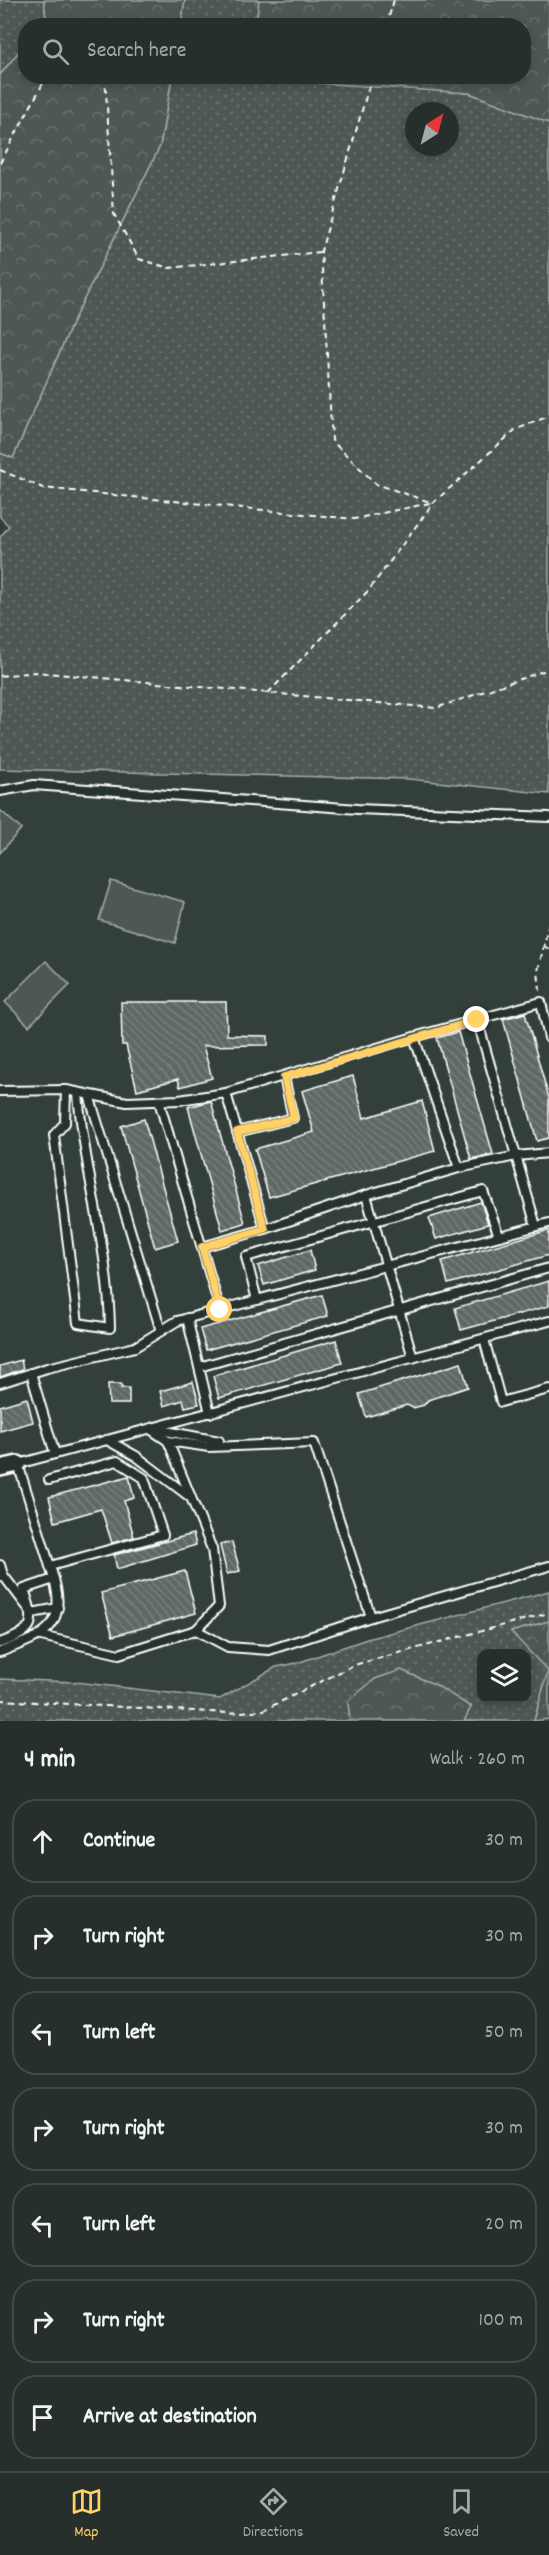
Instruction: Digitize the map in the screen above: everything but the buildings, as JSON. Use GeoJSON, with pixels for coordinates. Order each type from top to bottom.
{"type":"FeatureCollection","features":[{"type":"Feature","properties":{"kind":"street"},"geometry":{"type":"LineString","coordinates":[[0,1468],[18,1464]]}},
{"type":"Feature","properties":{"kind":"lane"},"geometry":{"type":"LineString","coordinates":[[0,791],[34,785],[358,809],[549,817]]}},
{"type":"Feature","properties":{"kind":"lane"},"geometry":{"type":"LineString","coordinates":[[0,1091],[66,1090],[127,1102],[159,1101],[226,1093],[541,1002],[549,1038]]}},
{"type":"Feature","properties":{"kind":"lane"},"geometry":{"type":"LineString","coordinates":[[477,1020],[536,1226]]}},
{"type":"Feature","properties":{"kind":"lane"},"geometry":{"type":"LineString","coordinates":[[414,1037],[459,1168]]}},
{"type":"Feature","properties":{"kind":"lane"},"geometry":{"type":"LineString","coordinates":[[237,1132],[294,1118],[284,1077]]}},
{"type":"Feature","properties":{"kind":"lane"},"geometry":{"type":"LineString","coordinates":[[66,1090],[65,1123],[54,1135],[78,1323],[110,1328],[109,1299],[81,1131],[78,1093]]}},
{"type":"Feature","properties":{"kind":"lane"},"geometry":{"type":"LineString","coordinates":[[226,1093],[265,1229]]}},
{"type":"Feature","properties":{"kind":"lane"},"geometry":{"type":"LineString","coordinates":[[89,1095],[161,1331]]}},
{"type":"Feature","properties":{"kind":"lane"},"geometry":{"type":"LineString","coordinates":[[159,1101],[220,1310]]}},
{"type":"Feature","properties":{"kind":"lane"},"geometry":{"type":"LineString","coordinates":[[202,1247],[459,1168],[516,1156],[549,1154]]}},
{"type":"Feature","properties":{"kind":"lane"},"geometry":{"type":"LineString","coordinates":[[257,1300],[246,1257],[483,1191],[499,1236]]}},
{"type":"Feature","properties":{"kind":"lane"},"geometry":{"type":"LineString","coordinates":[[366,1195],[413,1358]]}},
{"type":"Feature","properties":{"kind":"lane"},"geometry":{"type":"LineString","coordinates":[[0,1383],[135,1347],[187,1318],[549,1223]]}},
{"type":"Feature","properties":{"kind":"lane"},"geometry":{"type":"LineString","coordinates":[[199,1367],[549,1268]]}},
{"type":"Feature","properties":{"kind":"lane"},"geometry":{"type":"LineString","coordinates":[[187,1318],[210,1413]]}},
{"type":"Feature","properties":{"kind":"lane"},"geometry":{"type":"LineString","coordinates":[[0,1652],[41,1636],[56,1620],[60,1598],[18,1464],[549,1321]]}},
{"type":"Feature","properties":{"kind":"lane"},"geometry":{"type":"LineString","coordinates":[[484,1339],[501,1402],[549,1389]]}},
{"type":"Feature","properties":{"kind":"lane"},"geometry":{"type":"LineString","coordinates":[[32,1373],[55,1454]]}},
{"type":"Feature","properties":{"kind":"lane"},"geometry":{"type":"LineString","coordinates":[[150,1429],[168,1441],[209,1447],[314,1443],[370,1617]]}},
{"type":"Feature","properties":{"kind":"lane"},"geometry":{"type":"LineString","coordinates":[[150,1429],[219,1441]]}},
{"type":"Feature","properties":{"kind":"lane"},"geometry":{"type":"LineString","coordinates":[[107,1440],[136,1456],[191,1498]]}},
{"type":"Feature","properties":{"kind":"lane"},"geometry":{"type":"LineString","coordinates":[[41,1636],[119,1654],[196,1630],[219,1606],[212,1549],[168,1441]]}},
{"type":"Feature","properties":{"kind":"lane"},"geometry":{"type":"LineString","coordinates":[[49,1480],[117,1461],[144,1478],[163,1535],[50,1566]]}},
{"type":"Feature","properties":{"kind":"lane"},"geometry":{"type":"LineString","coordinates":[[0,1565],[2,1576],[32,1613]]}},
{"type":"Feature","properties":{"kind":"lane"},"geometry":{"type":"LineString","coordinates":[[196,1630],[228,1647],[269,1650],[370,1617],[549,1566]]}},
{"type":"Feature","properties":{"kind":"lane"},"geometry":{"type":"LineString","coordinates":[[0,1643],[23,1635],[31,1624],[32,1613],[24,1589],[54,1579]]}},
{"type":"Feature","properties":{"kind":"lane"},"geometry":{"type":"LineString","coordinates":[[32,1613],[58,1608]]}},
{"type":"Feature","properties":{"kind":"path"},"geometry":{"type":"LineString","coordinates":[[388,18],[394,0]]}},
{"type":"Feature","properties":{"kind":"path"},"geometry":{"type":"LineString","coordinates":[[0,163],[43,84]]}},
{"type":"Feature","properties":{"kind":"path"},"geometry":{"type":"LineString","coordinates":[[106,84],[114,214],[139,259],[169,268],[321,251]]}},
{"type":"Feature","properties":{"kind":"path"},"geometry":{"type":"LineString","coordinates":[[370,84],[321,251],[332,441],[376,484],[433,503]]}},
{"type":"Feature","properties":{"kind":"path"},"geometry":{"type":"LineString","coordinates":[[267,694],[369,590],[433,503],[515,429],[549,416]]}},
{"type":"Feature","properties":{"kind":"path"},"geometry":{"type":"LineString","coordinates":[[0,470],[43,488],[354,519],[433,503]]}},
{"type":"Feature","properties":{"kind":"path"},"geometry":{"type":"LineString","coordinates":[[0,676],[35,672],[436,708],[549,669]]}},
{"type":"Feature","properties":{"kind":"path"},"geometry":{"type":"LineString","coordinates":[[541,1002],[538,971],[549,923]]}},
{"type":"Feature","properties":{"kind":"path"},"geometry":{"type":"LineString","coordinates":[[544,946],[549,949]]}},
{"type":"Feature","properties":{"kind":"path"},"geometry":{"type":"LineString","coordinates":[[0,1700],[228,1713],[264,1710],[354,1665],[549,1613]]}},
{"type":"Feature","properties":{"kind":"green space"},"geometry":{"type":"Polygon","coordinates":[[[0,0],[44,0],[46,18],[18,18],[18,53],[0,75],[0,0]]]}},
{"type":"Feature","properties":{"kind":"green space"},"geometry":{"type":"Polygon","coordinates":[[[44,0],[185,0],[182,18],[46,18],[44,0]]]}},
{"type":"Feature","properties":{"kind":"green space"},"geometry":{"type":"Polygon","coordinates":[[[185,0],[259,0],[257,18],[182,18],[185,0]]]}},
{"type":"Feature","properties":{"kind":"green space"},"geometry":{"type":"Polygon","coordinates":[[[259,0],[549,0],[549,123],[469,93],[334,84],[531,84],[531,18],[257,18],[259,0]]]}},
{"type":"Feature","properties":{"kind":"green space"},"geometry":{"type":"Polygon","coordinates":[[[18,53],[18,84],[171,84],[160,146],[75,317],[13,458],[0,453],[0,75],[18,53]]]}},
{"type":"Feature","properties":{"kind":"green space"},"geometry":{"type":"Polygon","coordinates":[[[171,84],[334,84],[469,93],[549,123],[549,794],[409,779],[0,769],[0,537],[9,526],[0,517],[0,453],[13,458],[75,317],[160,146],[171,84]]]}},
{"type":"Feature","properties":{"kind":"green space"},"geometry":{"type":"Polygon","coordinates":[[[0,810],[21,829],[0,853],[0,810]]]}},
{"type":"Feature","properties":{"kind":"green space"},"geometry":{"type":"Polygon","coordinates":[[[111,881],[185,902],[175,943],[99,920],[111,881]]]}},
{"type":"Feature","properties":{"kind":"green space"},"geometry":{"type":"Polygon","coordinates":[[[46,961],[70,985],[29,1026],[5,1002],[46,961]]]}},
{"type":"Feature","properties":{"kind":"green space"},"geometry":{"type":"Polygon","coordinates":[[[549,1591],[549,1621],[512,1632],[528,1649],[477,1649],[477,1703],[531,1703],[531,1653],[548,1671],[534,1721],[464,1721],[471,1706],[348,1701],[350,1721],[0,1721],[0,1679],[76,1682],[220,1699],[276,1667],[297,1663],[367,1639],[549,1591]]]}},
{"type":"Feature","properties":{"kind":"green space"},"geometry":{"type":"Polygon","coordinates":[[[549,1621],[549,1719],[534,1721],[548,1671],[531,1653],[531,1649],[527,1649],[511,1632],[549,1621]]]}},
{"type":"Feature","properties":{"kind":"green space"},"geometry":{"type":"Polygon","coordinates":[[[401,1670],[436,1685],[471,1707],[464,1721],[350,1721],[348,1701],[375,1679],[401,1670]]]}},
{"type":"Feature","properties":{"kind":"route"},"geometry":{"type":"LineString","coordinates":[[220,1310],[202,1247],[265,1229],[237,1132],[294,1118],[284,1077],[477,1020]]}}]}
